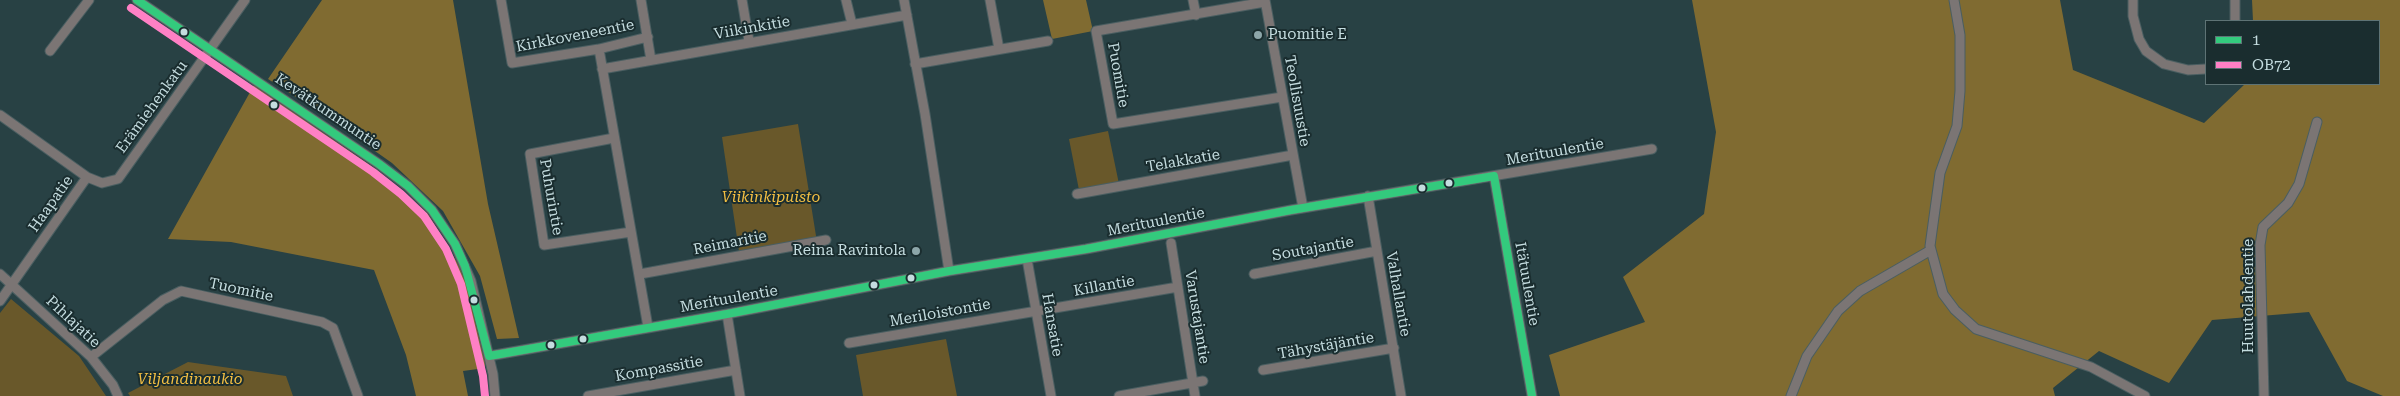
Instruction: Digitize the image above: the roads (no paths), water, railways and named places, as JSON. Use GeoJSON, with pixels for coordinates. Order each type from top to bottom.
{"type":"FeatureCollection","features":[{"type":"Feature","properties":{"kind":"street"},"geometry":{"type":"LineString","coordinates":[[50,51],[89,0]]}},
{"type":"Feature","properties":{"kind":"street","name":"Kevätkummuntie"},"geometry":{"type":"LineString","coordinates":[[137,0],[379,164],[408,186],[432,210],[455,244],[466,266],[489,356],[495,396]]}},
{"type":"Feature","properties":{"kind":"street","name":"Erämiehenkatu"},"geometry":{"type":"LineString","coordinates":[[87,177],[102,183],[118,179],[245,0]]}},
{"type":"Feature","properties":{"kind":"street","name":"Kirkkoveneentie"},"geometry":{"type":"LineString","coordinates":[[501,0],[512,63],[599,49],[648,36]]}},
{"type":"Feature","properties":{"kind":"street"},"geometry":{"type":"LineString","coordinates":[[641,0],[651,60]]}},
{"type":"Feature","properties":{"kind":"street"},"geometry":{"type":"LineString","coordinates":[[742,0],[749,41]]}},
{"type":"Feature","properties":{"kind":"street"},"geometry":{"type":"LineString","coordinates":[[846,0],[852,24]]}},
{"type":"Feature","properties":{"kind":"street"},"geometry":{"type":"LineString","coordinates":[[904,0],[949,271]]}},
{"type":"Feature","properties":{"kind":"street"},"geometry":{"type":"LineString","coordinates":[[990,0],[999,49]]}},
{"type":"Feature","properties":{"kind":"street"},"geometry":{"type":"LineString","coordinates":[[1193,0],[1196,15]]}},
{"type":"Feature","properties":{"kind":"street"},"geometry":{"type":"LineString","coordinates":[[1954,0],[1960,35],[1960,91],[1957,126],[1940,174],[1930,246],[1943,294],[1955,310],[1976,329],[2091,367],[2145,396]]}},
{"type":"Feature","properties":{"kind":"street"},"geometry":{"type":"LineString","coordinates":[[2133,0],[2133,16],[2139,39],[2146,51],[2164,64],[2188,70],[2205,70]]}},
{"type":"Feature","properties":{"kind":"street"},"geometry":{"type":"LineString","coordinates":[[2235,0],[2236,20]]}},
{"type":"Feature","properties":{"kind":"street","name":"Puomitie"},"geometry":{"type":"LineString","coordinates":[[1265,1],[1196,15],[1096,31],[1113,124],[1282,96]]}},
{"type":"Feature","properties":{"kind":"street","name":"Teollisuustie"},"geometry":{"type":"LineString","coordinates":[[1265,1],[1303,208]]}},
{"type":"Feature","properties":{"kind":"street","name":"Viikinkitie"},"geometry":{"type":"LineString","coordinates":[[602,69],[749,41],[907,15]]}},
{"type":"Feature","properties":{"kind":"street"},"geometry":{"type":"LineString","coordinates":[[915,64],[1048,41]]}},
{"type":"Feature","properties":{"kind":"street"},"geometry":{"type":"LineString","coordinates":[[599,49],[648,327]]}},
{"type":"Feature","properties":{"kind":"street","name":"Haapatie"},"geometry":{"type":"LineString","coordinates":[[0,115],[87,177],[0,302]]}},
{"type":"Feature","properties":{"kind":"street","name":"Huutolahdentie"},"geometry":{"type":"LineString","coordinates":[[2264,396],[2260,245],[2263,227],[2288,202],[2299,184],[2317,122]]}},
{"type":"Feature","properties":{"kind":"street","name":"Puhurintie"},"geometry":{"type":"LineString","coordinates":[[614,138],[530,154],[544,245],[630,232]]}},
{"type":"Feature","properties":{"kind":"street","name":"Merituulentie"},"geometry":{"type":"LineString","coordinates":[[489,356],[1368,196],[1652,149]]}},
{"type":"Feature","properties":{"kind":"street","name":"Telakkatie"},"geometry":{"type":"LineString","coordinates":[[1077,194],[1293,156]]}},
{"type":"Feature","properties":{"kind":"street","name":"Itätuulentie"},"geometry":{"type":"LineString","coordinates":[[1494,176],[1532,396]]}},
{"type":"Feature","properties":{"kind":"street","name":"Valhallantie"},"geometry":{"type":"LineString","coordinates":[[1368,196],[1401,396]]}},
{"type":"Feature","properties":{"kind":"street","name":"Reimaritie"},"geometry":{"type":"LineString","coordinates":[[640,274],[826,240]]}},
{"type":"Feature","properties":{"kind":"street","name":"Varustajantie"},"geometry":{"type":"LineString","coordinates":[[1171,243],[1195,396]]}},
{"type":"Feature","properties":{"kind":"street"},"geometry":{"type":"LineString","coordinates":[[1791,396],[1807,356],[1838,311],[1860,291],[1931,250]]}},
{"type":"Feature","properties":{"kind":"street","name":"Soutajantie"},"geometry":{"type":"LineString","coordinates":[[1254,274],[1377,252]]}},
{"type":"Feature","properties":{"kind":"street","name":"Hansatie"},"geometry":{"type":"LineString","coordinates":[[1027,259],[1051,396]]}},
{"type":"Feature","properties":{"kind":"street","name":"Pihlajatie"},"geometry":{"type":"LineString","coordinates":[[0,274],[91,357],[113,385],[118,396]]}},
{"type":"Feature","properties":{"kind":"street","name":"Killantie"},"geometry":{"type":"LineString","coordinates":[[1035,311],[1178,287]]}},
{"type":"Feature","properties":{"kind":"street","name":"Tuomitie"},"geometry":{"type":"LineString","coordinates":[[91,357],[163,300],[181,291],[322,322],[333,328],[358,396]]}},
{"type":"Feature","properties":{"kind":"street","name":"Meriloistontie"},"geometry":{"type":"LineString","coordinates":[[849,343],[1035,311]]}},
{"type":"Feature","properties":{"kind":"street"},"geometry":{"type":"LineString","coordinates":[[727,314],[740,396]]}},
{"type":"Feature","properties":{"kind":"street","name":"Tähystäjäntie"},"geometry":{"type":"LineString","coordinates":[[1263,370],[1394,348]]}},
{"type":"Feature","properties":{"kind":"street","name":"Kompassitie"},"geometry":{"type":"LineString","coordinates":[[588,396],[736,370]]}},
{"type":"Feature","properties":{"kind":"street"},"geometry":{"type":"LineString","coordinates":[[1119,396],[1203,380]]}},
{"type":"Feature","properties":{"kind":"place","name":"Puomitie E"},"geometry":{"type":"Point","coordinates":[1258,35]}},
{"type":"Feature","properties":{"kind":"place","name":"Reina Ravintola"},"geometry":{"type":"Point","coordinates":[916,251]}},
{"type":"Feature","properties":{"kind":"park label","name":"Viikinkipuisto"},"geometry":{"type":"Point","coordinates":[771,198]}},
{"type":"Feature","properties":{"kind":"park label","name":"Viljandinaukio"},"geometry":{"type":"Point","coordinates":[190,380]}}]}
